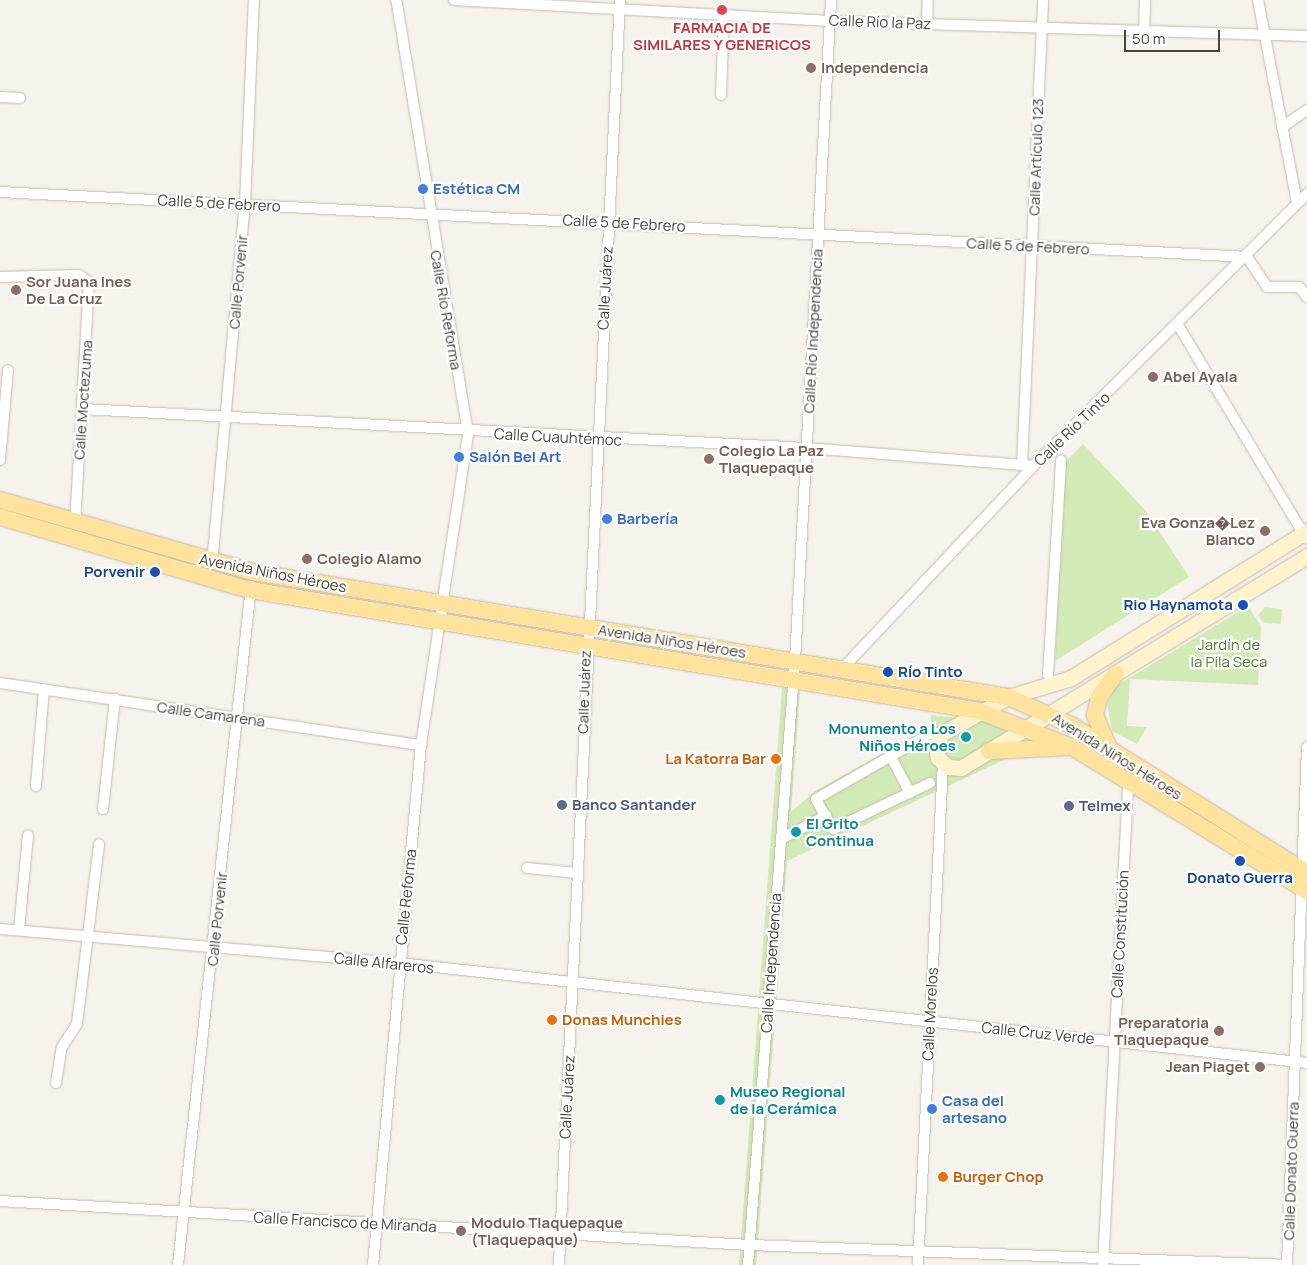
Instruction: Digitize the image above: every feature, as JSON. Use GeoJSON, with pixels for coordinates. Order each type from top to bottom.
{"type":"FeatureCollection","features":[{"type":"Feature","properties":{"kind":"main road","name":"Avenida Niños Héroes"},"geometry":{"type":"LineString","coordinates":[[0,500],[212,564],[1008,697],[1051,714],[1112,752],[1304,880]]}},
{"type":"Feature","properties":{"kind":"main road","name":"Avenida Niños Héroes"},"geometry":{"type":"LineString","coordinates":[[0,517],[250,590],[979,711],[1028,727],[1072,747],[1128,782],[1304,880]]}},
{"type":"Feature","properties":{"kind":"main road"},"geometry":{"type":"LineString","coordinates":[[1306,535],[1071,678],[1008,697],[979,711],[941,734],[936,752],[943,763],[961,768],[1307,556]]}},
{"type":"Feature","properties":{"kind":"main road"},"geometry":{"type":"LineString","coordinates":[[1112,752],[1098,732],[1095,715],[1099,697],[1116,674]]}},
{"type":"Feature","properties":{"kind":"main road"},"geometry":{"type":"LineString","coordinates":[[988,751],[1072,747]]}},
{"type":"Feature","properties":{"kind":"street","name":"Calle Porvenir"},"geometry":{"type":"LineString","coordinates":[[212,564],[245,204],[254,0]]}},
{"type":"Feature","properties":{"kind":"street","name":"Calle Río Reforma"},"geometry":{"type":"LineString","coordinates":[[396,0],[429,214],[468,433],[439,620]]}},
{"type":"Feature","properties":{"kind":"street","name":"Calle Río la Paz"},"geometry":{"type":"LineString","coordinates":[[454,0],[620,4],[724,14],[830,21],[1307,36]]}},
{"type":"Feature","properties":{"kind":"street","name":"Calle Río Independencia"},"geometry":{"type":"LineString","coordinates":[[795,661],[831,0]]}},
{"type":"Feature","properties":{"kind":"street"},"geometry":{"type":"LineString","coordinates":[[927,23],[928,0]]}},
{"type":"Feature","properties":{"kind":"street","name":"Calle Artículo 123"},"geometry":{"type":"LineString","coordinates":[[1022,465],[1043,0]]}},
{"type":"Feature","properties":{"kind":"street"},"geometry":{"type":"LineString","coordinates":[[1144,30],[1145,0]]}},
{"type":"Feature","properties":{"kind":"street"},"geometry":{"type":"LineString","coordinates":[[1258,0],[1297,203]]}},
{"type":"Feature","properties":{"kind":"street","name":"Calle Juárez"},"geometry":{"type":"LineString","coordinates":[[559,1265],[573,984],[586,645],[620,4]]}},
{"type":"Feature","properties":{"kind":"street"},"geometry":{"type":"LineString","coordinates":[[721,96],[724,14]]}},
{"type":"Feature","properties":{"kind":"street"},"geometry":{"type":"LineString","coordinates":[[0,97],[20,98]]}},
{"type":"Feature","properties":{"kind":"street"},"geometry":{"type":"LineString","coordinates":[[1282,127],[1307,110]]}},
{"type":"Feature","properties":{"kind":"street","name":"Calle 5 de Febrero"},"geometry":{"type":"LineString","coordinates":[[0,192],[429,214],[609,221],[818,235],[1247,257]]}},
{"type":"Feature","properties":{"kind":"street","name":"Calle Río Tinto"},"geometry":{"type":"LineString","coordinates":[[842,669],[1033,466],[1247,257],[1307,194]]}},
{"type":"Feature","properties":{"kind":"street"},"geometry":{"type":"LineString","coordinates":[[1247,257],[1267,287],[1299,286],[1307,297]]}},
{"type":"Feature","properties":{"kind":"street","name":"Calle Moctezuma"},"geometry":{"type":"LineString","coordinates":[[0,277],[87,278],[91,287],[75,523]]}},
{"type":"Feature","properties":{"kind":"street"},"geometry":{"type":"LineString","coordinates":[[1178,325],[1306,535]]}},
{"type":"Feature","properties":{"kind":"street"},"geometry":{"type":"LineString","coordinates":[[0,460],[8,370]]}},
{"type":"Feature","properties":{"kind":"street","name":"Calle Cuauhtémoc"},"geometry":{"type":"LineString","coordinates":[[83,409],[596,440],[806,448],[1033,466]]}},
{"type":"Feature","properties":{"kind":"street"},"geometry":{"type":"LineString","coordinates":[[1048,675],[1061,460]]}},
{"type":"Feature","properties":{"kind":"street","name":"Calle Porvenir"},"geometry":{"type":"LineString","coordinates":[[178,1265],[182,1212],[214,947],[253,572]]}},
{"type":"Feature","properties":{"kind":"street","name":"Calle Reforma"},"geometry":{"type":"LineString","coordinates":[[373,1265],[421,746],[439,620]]}},
{"type":"Feature","properties":{"kind":"street","name":"Calle Independencia"},"geometry":{"type":"LineString","coordinates":[[748,1265],[795,661]]}},
{"type":"Feature","properties":{"kind":"street","name":"Calle Camarena"},"geometry":{"type":"LineString","coordinates":[[0,683],[421,746]]}},
{"type":"Feature","properties":{"kind":"street"},"geometry":{"type":"LineString","coordinates":[[36,786],[44,689]]}},
{"type":"Feature","properties":{"kind":"street"},"geometry":{"type":"LineString","coordinates":[[103,809],[115,700]]}},
{"type":"Feature","properties":{"kind":"street"},"geometry":{"type":"LineString","coordinates":[[930,783],[833,829],[816,799],[932,732]]}},
{"type":"Feature","properties":{"kind":"street","name":"Calle Donato Guerra"},"geometry":{"type":"LineString","coordinates":[[1287,1265],[1304,880],[1307,746]]}},
{"type":"Feature","properties":{"kind":"street"},"geometry":{"type":"LineString","coordinates":[[890,755],[910,793]]}},
{"type":"Feature","properties":{"kind":"street","name":"Calle Morelos"},"geometry":{"type":"LineString","coordinates":[[918,1265],[943,763]]}},
{"type":"Feature","properties":{"kind":"street","name":"Calle Constitución"},"geometry":{"type":"LineString","coordinates":[[1103,1261],[1128,782]]}},
{"type":"Feature","properties":{"kind":"street"},"geometry":{"type":"LineString","coordinates":[[781,839],[826,816]]}},
{"type":"Feature","properties":{"kind":"street"},"geometry":{"type":"LineString","coordinates":[[19,930],[28,835]]}},
{"type":"Feature","properties":{"kind":"street"},"geometry":{"type":"LineString","coordinates":[[56,1083],[62,1047],[77,1024],[99,844]]}},
{"type":"Feature","properties":{"kind":"street"},"geometry":{"type":"LineString","coordinates":[[527,868],[577,873]]}},
{"type":"Feature","properties":{"kind":"street","name":"Calle Alfareros"},"geometry":{"type":"LineString","coordinates":[[0,929],[400,963],[573,984],[768,1003]]}},
{"type":"Feature","properties":{"kind":"street","name":"Calle Cruz Verde"},"geometry":{"type":"LineString","coordinates":[[768,1003],[1307,1063]]}},
{"type":"Feature","properties":{"kind":"street","name":"Calle Francisco de Miranda"},"geometry":{"type":"LineString","coordinates":[[0,1201],[750,1246],[918,1251],[1103,1261],[1287,1265]]}},
{"type":"Feature","properties":{"kind":"green space"},"geometry":{"type":"Polygon","coordinates":[[[1083,444],[1146,511],[1189,577],[1055,661],[1066,461],[1083,444]]]}},
{"type":"Feature","properties":{"kind":"green space","name":"Jardín de la Pila Seca"},"geometry":{"type":"Polygon","coordinates":[[[1248,606],[1261,626],[1258,685],[1130,679],[1127,726],[1147,727],[1137,744],[1112,731],[1107,703],[1116,686],[1248,606]]]}},
{"type":"Feature","properties":{"kind":"green space"},"geometry":{"type":"Polygon","coordinates":[[[1265,607],[1282,609],[1281,624],[1264,623],[1258,615],[1265,607]]]}},
{"type":"Feature","properties":{"kind":"green space"},"geometry":{"type":"Polygon","coordinates":[[[782,688],[800,691],[791,812],[815,791],[930,727],[931,715],[987,721],[1004,728],[1009,744],[1004,760],[787,861],[756,1265],[739,1265],[782,688]]]}},
{"type":"Feature","properties":{"kind":"place","name":"FARMACIA DE SIMILARES Y GENERICOS"},"geometry":{"type":"Point","coordinates":[722,10]}},
{"type":"Feature","properties":{"kind":"place","name":"Independencia"},"geometry":{"type":"Point","coordinates":[811,68]}},
{"type":"Feature","properties":{"kind":"place","name":"Estética CM"},"geometry":{"type":"Point","coordinates":[423,189]}},
{"type":"Feature","properties":{"kind":"place","name":"Sor Juana Ines De La Cruz"},"geometry":{"type":"Point","coordinates":[16,290]}},
{"type":"Feature","properties":{"kind":"place","name":"Abel Ayala"},"geometry":{"type":"Point","coordinates":[1153,377]}},
{"type":"Feature","properties":{"kind":"place","name":"Salón Bel Art"},"geometry":{"type":"Point","coordinates":[459,457]}},
{"type":"Feature","properties":{"kind":"place","name":"Colegio La Paz Tlaquepaque"},"geometry":{"type":"Point","coordinates":[709,459]}},
{"type":"Feature","properties":{"kind":"place","name":"Barbería"},"geometry":{"type":"Point","coordinates":[607,519]}},
{"type":"Feature","properties":{"kind":"place","name":"Eva Gonza�Lez Blanco"},"geometry":{"type":"Point","coordinates":[1265,531]}},
{"type":"Feature","properties":{"kind":"place","name":"Colegio Alamo"},"geometry":{"type":"Point","coordinates":[307,559]}},
{"type":"Feature","properties":{"kind":"place","name":"Porvenir"},"geometry":{"type":"Point","coordinates":[155,572]}},
{"type":"Feature","properties":{"kind":"place","name":"Rio Haynamota"},"geometry":{"type":"Point","coordinates":[1243,605]}},
{"type":"Feature","properties":{"kind":"place","name":"Río Tinto"},"geometry":{"type":"Point","coordinates":[888,672]}},
{"type":"Feature","properties":{"kind":"place","name":"Monumento a Los Niños Héroes"},"geometry":{"type":"Point","coordinates":[966,737]}},
{"type":"Feature","properties":{"kind":"place","name":"La Katorra Bar"},"geometry":{"type":"Point","coordinates":[776,759]}},
{"type":"Feature","properties":{"kind":"place","name":"Banco Santander"},"geometry":{"type":"Point","coordinates":[562,805]}},
{"type":"Feature","properties":{"kind":"place","name":"Telmex"},"geometry":{"type":"Point","coordinates":[1069,806]}},
{"type":"Feature","properties":{"kind":"place","name":"El Grito Continua"},"geometry":{"type":"Point","coordinates":[796,832]}},
{"type":"Feature","properties":{"kind":"place","name":"Donato Guerra"},"geometry":{"type":"Point","coordinates":[1240,861]}},
{"type":"Feature","properties":{"kind":"place","name":"Donas Munchies"},"geometry":{"type":"Point","coordinates":[552,1020]}},
{"type":"Feature","properties":{"kind":"place","name":"Preparatoria Tlaquepaque"},"geometry":{"type":"Point","coordinates":[1219,1031]}},
{"type":"Feature","properties":{"kind":"place","name":"Jean Piaget"},"geometry":{"type":"Point","coordinates":[1260,1067]}},
{"type":"Feature","properties":{"kind":"place","name":"Museo Regional de la Cerámica"},"geometry":{"type":"Point","coordinates":[720,1100]}},
{"type":"Feature","properties":{"kind":"place","name":"Casa del artesano"},"geometry":{"type":"Point","coordinates":[932,1109]}},
{"type":"Feature","properties":{"kind":"place","name":"Burger Chop"},"geometry":{"type":"Point","coordinates":[943,1177]}},
{"type":"Feature","properties":{"kind":"place","name":"Modulo Tlaquepaque (Tlaquepaque)"},"geometry":{"type":"Point","coordinates":[461,1231]}}]}
